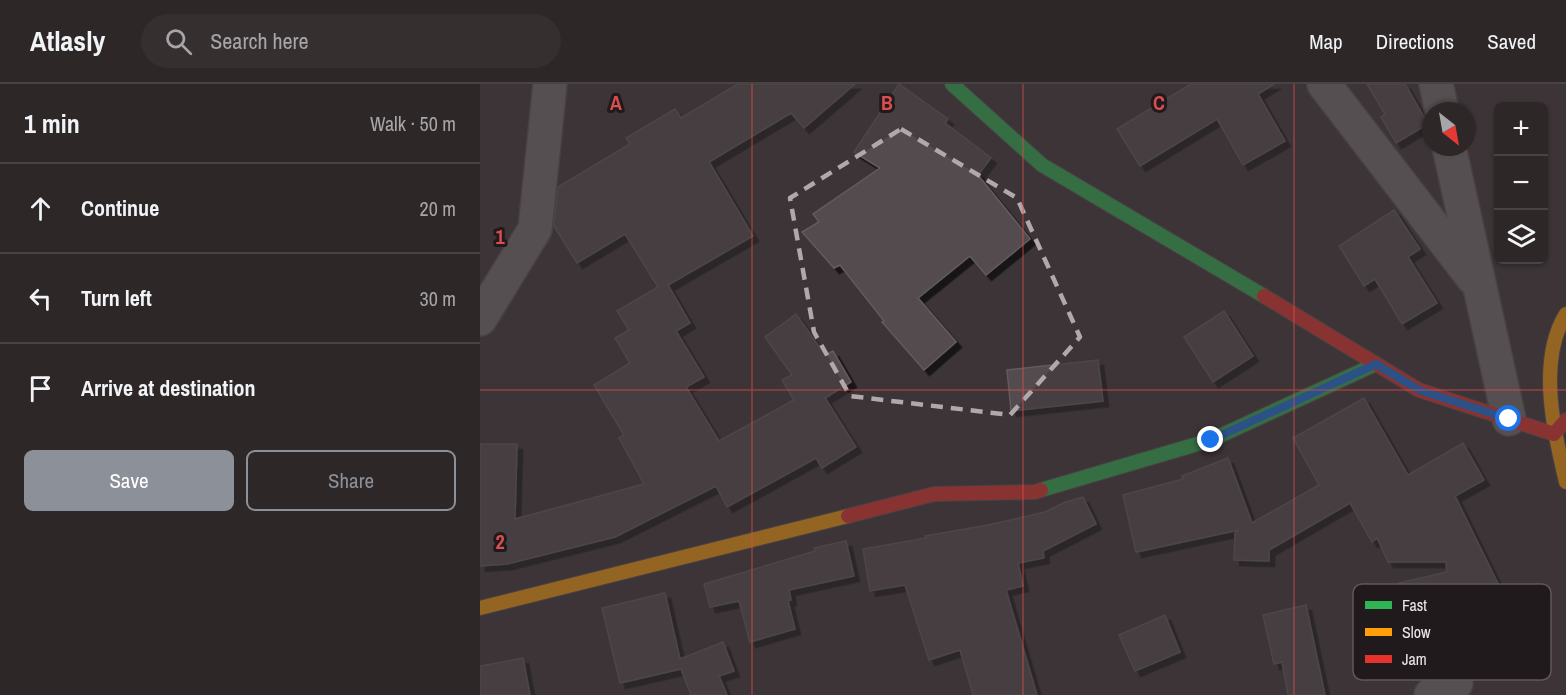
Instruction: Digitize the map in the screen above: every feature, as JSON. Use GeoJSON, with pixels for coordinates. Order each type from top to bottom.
{"type":"FeatureCollection","features":[{"type":"Feature","properties":{"kind":"main road"},"geometry":{"type":"LineString","coordinates":[[952,84],[1042,165],[1419,390],[1554,435]]}},
{"type":"Feature","properties":{"kind":"main road"},"geometry":{"type":"LineString","coordinates":[[1566,314],[1561,321],[1550,362],[1554,435],[1566,482]]}},
{"type":"Feature","properties":{"kind":"main road"},"geometry":{"type":"LineString","coordinates":[[480,608],[934,494],[1035,492],[1211,440],[1376,364]]}},
{"type":"Feature","properties":{"kind":"main road"},"geometry":{"type":"LineString","coordinates":[[1554,435],[1566,420]]}},
{"type":"Feature","properties":{"kind":"street"},"geometry":{"type":"LineString","coordinates":[[480,319],[535,229],[550,84]]}},
{"type":"Feature","properties":{"kind":"street"},"geometry":{"type":"LineString","coordinates":[[1324,84],[1479,285]]}},
{"type":"Feature","properties":{"kind":"street"},"geometry":{"type":"LineString","coordinates":[[1436,84],[1440,102]]}},
{"type":"Feature","properties":{"kind":"street"},"geometry":{"type":"LineString","coordinates":[[1451,156],[1509,419]]}},
{"type":"Feature","properties":{"kind":"highlighted area"},"geometry":{"type":"Polygon","coordinates":[[[901,129],[1017,198],[1080,337],[1010,415],[850,396],[814,332],[790,198],[901,129]]]}},
{"type":"Feature","properties":{"kind":"building"},"geometry":{"type":"Polygon","coordinates":[[[738,84],[855,84],[804,128],[791,113],[709,162],[753,236],[668,285],[690,323],[676,331],[704,377],[686,387],[719,441],[794,400],[782,380],[792,375],[765,337],[796,314],[825,355],[833,351],[851,382],[825,398],[856,447],[822,468],[816,458],[727,507],[716,486],[615,537],[507,564],[480,566],[480,444],[517,444],[515,519],[644,484],[619,438],[624,435],[594,385],[630,363],[615,338],[629,330],[617,311],[658,287],[625,234],[577,263],[554,226],[558,187],[630,144],[626,138],[675,109],[681,118],[738,84]]]}},
{"type":"Feature","properties":{"kind":"building"},"geometry":{"type":"Polygon","coordinates":[[[899,84],[948,119],[945,123],[991,158],[978,175],[1030,239],[986,275],[970,256],[918,298],[956,342],[924,370],[882,322],[884,321],[840,265],[834,268],[802,232],[819,222],[813,214],[880,168],[854,152],[899,84]]]}},
{"type":"Feature","properties":{"kind":"building"},"geometry":{"type":"Polygon","coordinates":[[[1191,84],[1274,84],[1258,94],[1285,141],[1243,165],[1217,119],[1140,166],[1117,129],[1191,84]]]}},
{"type":"Feature","properties":{"kind":"building"},"geometry":{"type":"Polygon","coordinates":[[[1367,84],[1405,84],[1422,114],[1422,128],[1396,143],[1381,117],[1385,114],[1367,84]]]}},
{"type":"Feature","properties":{"kind":"building"},"geometry":{"type":"Polygon","coordinates":[[[1394,210],[1420,249],[1408,257],[1437,303],[1402,324],[1375,279],[1364,286],[1339,246],[1394,210]]]}},
{"type":"Feature","properties":{"kind":"building"},"geometry":{"type":"Polygon","coordinates":[[[1224,311],[1253,356],[1213,382],[1184,337],[1224,311]]]}},
{"type":"Feature","properties":{"kind":"building"},"geometry":{"type":"Polygon","coordinates":[[[1098,360],[1103,401],[1011,411],[1007,370],[1098,360]]]}},
{"type":"Feature","properties":{"kind":"building"},"geometry":{"type":"Polygon","coordinates":[[[1364,398],[1408,475],[1463,443],[1484,480],[1455,496],[1498,584],[1399,584],[1447,572],[1446,562],[1388,562],[1377,538],[1372,542],[1350,503],[1269,550],[1269,561],[1234,560],[1235,533],[1239,530],[1136,552],[1123,495],[1183,479],[1182,476],[1228,458],[1252,523],[1319,485],[1293,438],[1364,398]]]}},
{"type":"Feature","properties":{"kind":"building"},"geometry":{"type":"Polygon","coordinates":[[[1083,497],[1096,524],[1043,551],[1044,558],[1018,563],[1023,586],[1006,590],[1037,695],[973,695],[960,650],[929,660],[905,585],[870,591],[863,549],[1045,512],[1083,497]]]}},
{"type":"Feature","properties":{"kind":"building"},"geometry":{"type":"Polygon","coordinates":[[[846,541],[854,576],[789,590],[791,600],[788,601],[795,629],[750,642],[739,601],[710,607],[704,584],[815,551],[814,548],[846,541]]]}},
{"type":"Feature","properties":{"kind":"building"},"geometry":{"type":"Polygon","coordinates":[[[665,593],[680,659],[723,642],[734,671],[719,676],[727,695],[691,695],[681,669],[620,683],[602,608],[665,593]]]}},
{"type":"Feature","properties":{"kind":"building"},"geometry":{"type":"Polygon","coordinates":[[[1306,605],[1325,695],[1288,695],[1282,662],[1274,664],[1263,615],[1306,605]]]}},
{"type":"Feature","properties":{"kind":"building"},"geometry":{"type":"Polygon","coordinates":[[[1165,615],[1180,652],[1135,671],[1119,635],[1165,615]]]}},
{"type":"Feature","properties":{"kind":"building"},"geometry":{"type":"Polygon","coordinates":[[[523,658],[530,695],[480,695],[480,666],[523,658]]]}},
{"type":"Feature","properties":{"kind":"traffic: fast"},"geometry":{"type":"LineString","coordinates":[[952,84],[1042,165],[1264,296]]}},
{"type":"Feature","properties":{"kind":"traffic: fast"},"geometry":{"type":"LineString","coordinates":[[1041,490],[1211,440],[1376,364]]}},
{"type":"Feature","properties":{"kind":"traffic: slow"},"geometry":{"type":"LineString","coordinates":[[1566,314],[1557,332],[1550,374],[1553,419],[1566,482]]}},
{"type":"Feature","properties":{"kind":"traffic: slow"},"geometry":{"type":"LineString","coordinates":[[480,608],[848,516]]}},
{"type":"Feature","properties":{"kind":"traffic: jam"},"geometry":{"type":"LineString","coordinates":[[1264,296],[1419,390],[1554,434],[1566,420]]}},
{"type":"Feature","properties":{"kind":"traffic: jam"},"geometry":{"type":"LineString","coordinates":[[848,516],[934,494],[1041,490]]}},
{"type":"Feature","properties":{"kind":"route"},"geometry":{"type":"LineString","coordinates":[[1211,440],[1376,364],[1419,390],[1509,419]]}}]}
